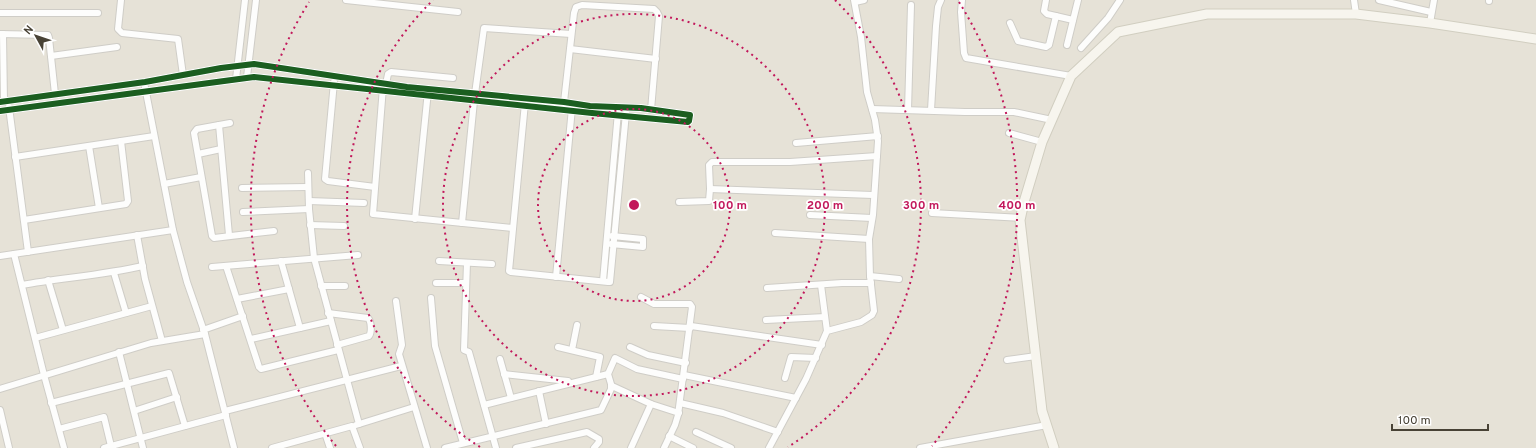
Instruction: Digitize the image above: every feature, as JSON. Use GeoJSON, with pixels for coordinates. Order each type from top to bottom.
{"type":"FeatureCollection","features":[{"type":"Feature","properties":{"kind":"street"},"geometry":{"type":"LineString","coordinates":[[122,0],[119,31],[122,33],[178,39],[183,75]]}},
{"type":"Feature","properties":{"kind":"street"},"geometry":{"type":"LineString","coordinates":[[236,79],[245,0]]}},
{"type":"Feature","properties":{"kind":"street"},"geometry":{"type":"LineString","coordinates":[[247,77],[256,0]]}},
{"type":"Feature","properties":{"kind":"street"},"geometry":{"type":"LineString","coordinates":[[346,0],[458,12]]}},
{"type":"Feature","properties":{"kind":"street"},"geometry":{"type":"LineString","coordinates":[[410,7],[411,0]]}},
{"type":"Feature","properties":{"kind":"street"},"geometry":{"type":"LineString","coordinates":[[827,331],[861,322],[872,315],[874,310],[870,276],[869,239],[878,136],[867,92],[861,37],[854,1],[864,0]]}},
{"type":"Feature","properties":{"kind":"street"},"geometry":{"type":"LineString","coordinates":[[931,110],[936,26],[938,7],[941,0]]}},
{"type":"Feature","properties":{"kind":"street"},"geometry":{"type":"LineString","coordinates":[[962,0],[961,12],[964,53],[966,58],[1072,76]]}},
{"type":"Feature","properties":{"kind":"street"},"geometry":{"type":"LineString","coordinates":[[1046,0],[1045,12],[1073,20]]}},
{"type":"Feature","properties":{"kind":"street"},"geometry":{"type":"LineString","coordinates":[[1067,45],[1078,0]]}},
{"type":"Feature","properties":{"kind":"street"},"geometry":{"type":"LineString","coordinates":[[1081,48],[1108,18],[1120,0]]}},
{"type":"Feature","properties":{"kind":"street"},"geometry":{"type":"LineString","coordinates":[[1354,0],[1356,14]]}},
{"type":"Feature","properties":{"kind":"street"},"geometry":{"type":"LineString","coordinates":[[1382,0],[1431,12]]}},
{"type":"Feature","properties":{"kind":"street"},"geometry":{"type":"LineString","coordinates":[[1430,23],[1434,0]]}},
{"type":"Feature","properties":{"kind":"street"},"geometry":{"type":"LineString","coordinates":[[564,102],[574,13],[576,7],[582,5],[654,10],[659,16],[651,110]]}},
{"type":"Feature","properties":{"kind":"street"},"geometry":{"type":"LineString","coordinates":[[908,110],[910,5]]}},
{"type":"Feature","properties":{"kind":"street"},"geometry":{"type":"LineString","coordinates":[[0,13],[98,13]]}},
{"type":"Feature","properties":{"kind":"street"},"geometry":{"type":"LineString","coordinates":[[1054,448],[1042,411],[1021,218],[1024,202],[1042,142],[1072,76],[1118,32],[1207,14],[1356,14],[1430,23],[1536,40]]}},
{"type":"Feature","properties":{"kind":"street"},"geometry":{"type":"LineString","coordinates":[[1010,23],[1018,41],[1046,47],[1049,45],[1056,16]]}},
{"type":"Feature","properties":{"kind":"street"},"geometry":{"type":"LineString","coordinates":[[462,223],[474,97],[484,28],[572,34]]}},
{"type":"Feature","properties":{"kind":"street"},"geometry":{"type":"LineString","coordinates":[[28,252],[9,110],[4,102],[1,34],[48,34],[55,94]]}},
{"type":"Feature","properties":{"kind":"street"},"geometry":{"type":"LineString","coordinates":[[51,56],[117,47]]}},
{"type":"Feature","properties":{"kind":"street"},"geometry":{"type":"LineString","coordinates":[[570,49],[656,59]]}},
{"type":"Feature","properties":{"kind":"street"},"geometry":{"type":"LineString","coordinates":[[4,102],[144,82],[254,64],[525,106],[617,116],[689,121],[688,114],[564,102],[474,97]]}},
{"type":"Feature","properties":{"kind":"street"},"geometry":{"type":"LineString","coordinates":[[453,78],[391,72],[388,74],[382,91],[373,214],[512,228]]}},
{"type":"Feature","properties":{"kind":"street"},"geometry":{"type":"LineString","coordinates":[[334,76],[325,176],[326,179],[328,181],[375,187]]}},
{"type":"Feature","properties":{"kind":"street"},"geometry":{"type":"LineString","coordinates":[[0,111],[247,77],[382,91],[428,92]]}},
{"type":"Feature","properties":{"kind":"street"},"geometry":{"type":"LineString","coordinates":[[144,82],[173,230],[204,332],[234,448]]}},
{"type":"Feature","properties":{"kind":"street"},"geometry":{"type":"LineString","coordinates":[[415,219],[428,92]]}},
{"type":"Feature","properties":{"kind":"street"},"geometry":{"type":"LineString","coordinates":[[525,99],[508,271],[608,282],[611,280],[627,108]]}},
{"type":"Feature","properties":{"kind":"street"},"geometry":{"type":"LineString","coordinates":[[556,277],[573,103]]}},
{"type":"Feature","properties":{"kind":"street"},"geometry":{"type":"LineString","coordinates":[[603,281],[618,107]]}},
{"type":"Feature","properties":{"kind":"street"},"geometry":{"type":"LineString","coordinates":[[872,109],[1014,112],[1052,120]]}},
{"type":"Feature","properties":{"kind":"street"},"geometry":{"type":"LineString","coordinates":[[230,123],[195,130],[201,177],[212,236],[214,238],[229,235],[274,231]]}},
{"type":"Feature","properties":{"kind":"street"},"geometry":{"type":"LineString","coordinates":[[219,125],[229,235]]}},
{"type":"Feature","properties":{"kind":"street"},"geometry":{"type":"LineString","coordinates":[[1009,134],[1042,142]]}},
{"type":"Feature","properties":{"kind":"street"},"geometry":{"type":"LineString","coordinates":[[15,157],[154,136]]}},
{"type":"Feature","properties":{"kind":"street"},"geometry":{"type":"LineString","coordinates":[[796,143],[878,136]]}},
{"type":"Feature","properties":{"kind":"street"},"geometry":{"type":"LineString","coordinates":[[24,220],[128,203],[121,141]]}},
{"type":"Feature","properties":{"kind":"street"},"geometry":{"type":"LineString","coordinates":[[89,146],[99,208]]}},
{"type":"Feature","properties":{"kind":"street"},"geometry":{"type":"LineString","coordinates":[[198,154],[221,149]]}},
{"type":"Feature","properties":{"kind":"street"},"geometry":{"type":"LineString","coordinates":[[679,202],[709,201],[709,164],[712,162],[790,162],[877,156]]}},
{"type":"Feature","properties":{"kind":"street"},"geometry":{"type":"LineString","coordinates":[[308,173],[310,224],[314,258],[359,424]]}},
{"type":"Feature","properties":{"kind":"street"},"geometry":{"type":"LineString","coordinates":[[164,184],[201,177]]}},
{"type":"Feature","properties":{"kind":"street"},"geometry":{"type":"LineString","coordinates":[[242,188],[308,187]]}},
{"type":"Feature","properties":{"kind":"street"},"geometry":{"type":"LineString","coordinates":[[611,187],[619,187]]}},
{"type":"Feature","properties":{"kind":"street"},"geometry":{"type":"LineString","coordinates":[[710,189],[873,195]]}},
{"type":"Feature","properties":{"kind":"street"},"geometry":{"type":"LineString","coordinates":[[309,200],[364,203]]}},
{"type":"Feature","properties":{"kind":"street"},"geometry":{"type":"LineString","coordinates":[[242,212],[309,208]]}},
{"type":"Feature","properties":{"kind":"street"},"geometry":{"type":"LineString","coordinates":[[932,213],[1021,218]]}},
{"type":"Feature","properties":{"kind":"street"},"geometry":{"type":"LineString","coordinates":[[810,215],[872,218]]}},
{"type":"Feature","properties":{"kind":"street"},"geometry":{"type":"LineString","coordinates":[[310,224],[344,226]]}},
{"type":"Feature","properties":{"kind":"street"},"geometry":{"type":"LineString","coordinates":[[0,256],[173,230]]}},
{"type":"Feature","properties":{"kind":"street"},"geometry":{"type":"LineString","coordinates":[[776,233],[869,239]]}},
{"type":"Feature","properties":{"kind":"street"},"geometry":{"type":"LineString","coordinates":[[137,235],[152,306],[162,341]]}},
{"type":"Feature","properties":{"kind":"street"},"geometry":{"type":"LineString","coordinates":[[606,244],[643,247],[643,239],[607,235]]}},
{"type":"Feature","properties":{"kind":"street"},"geometry":{"type":"LineString","coordinates":[[14,254],[51,403],[64,448]]}},
{"type":"Feature","properties":{"kind":"street"},"geometry":{"type":"LineString","coordinates":[[212,267],[358,255]]}},
{"type":"Feature","properties":{"kind":"street"},"geometry":{"type":"LineString","coordinates":[[281,261],[300,328]]}},
{"type":"Feature","properties":{"kind":"street"},"geometry":{"type":"LineString","coordinates":[[439,261],[492,264]]}},
{"type":"Feature","properties":{"kind":"street"},"geometry":{"type":"LineString","coordinates":[[467,263],[464,349],[469,352],[496,448]]}},
{"type":"Feature","properties":{"kind":"street"},"geometry":{"type":"LineString","coordinates":[[22,285],[48,280],[114,273],[143,266]]}},
{"type":"Feature","properties":{"kind":"street"},"geometry":{"type":"LineString","coordinates":[[226,266],[259,367],[263,369],[338,348],[370,335],[370,320],[368,318],[328,313]]}},
{"type":"Feature","properties":{"kind":"street"},"geometry":{"type":"LineString","coordinates":[[114,273],[126,313]]}},
{"type":"Feature","properties":{"kind":"street"},"geometry":{"type":"LineString","coordinates":[[870,276],[899,279]]}},
{"type":"Feature","properties":{"kind":"street"},"geometry":{"type":"LineString","coordinates":[[48,280],[63,330]]}},
{"type":"Feature","properties":{"kind":"street"},"geometry":{"type":"LineString","coordinates":[[436,283],[466,283]]}},
{"type":"Feature","properties":{"kind":"street"},"geometry":{"type":"LineString","coordinates":[[767,288],[871,283]]}},
{"type":"Feature","properties":{"kind":"street"},"geometry":{"type":"LineString","coordinates":[[769,448],[816,358],[827,331],[821,285]]}},
{"type":"Feature","properties":{"kind":"street"},"geometry":{"type":"LineString","coordinates":[[321,286],[345,286]]}},
{"type":"Feature","properties":{"kind":"street"},"geometry":{"type":"LineString","coordinates":[[237,299],[289,289]]}},
{"type":"Feature","properties":{"kind":"street"},"geometry":{"type":"LineString","coordinates":[[641,297],[654,304],[690,304],[692,307],[679,413],[664,448]]}},
{"type":"Feature","properties":{"kind":"street"},"geometry":{"type":"LineString","coordinates":[[431,298],[435,346],[467,444]]}},
{"type":"Feature","properties":{"kind":"street"},"geometry":{"type":"LineString","coordinates":[[396,300],[402,345],[399,354],[401,366],[427,448]]}},
{"type":"Feature","properties":{"kind":"street"},"geometry":{"type":"LineString","coordinates":[[35,338],[152,306]]}},
{"type":"Feature","properties":{"kind":"street"},"geometry":{"type":"LineString","coordinates":[[0,389],[119,352],[204,332],[243,316]]}},
{"type":"Feature","properties":{"kind":"street"},"geometry":{"type":"LineString","coordinates":[[766,320],[825,317]]}},
{"type":"Feature","properties":{"kind":"street"},"geometry":{"type":"LineString","coordinates":[[250,339],[331,321]]}},
{"type":"Feature","properties":{"kind":"street"},"geometry":{"type":"LineString","coordinates":[[572,350],[577,325]]}},
{"type":"Feature","properties":{"kind":"street"},"geometry":{"type":"LineString","coordinates":[[654,326],[690,327],[822,344]]}},
{"type":"Feature","properties":{"kind":"street"},"geometry":{"type":"LineString","coordinates":[[558,347],[600,357],[596,377]]}},
{"type":"Feature","properties":{"kind":"street"},"geometry":{"type":"LineString","coordinates":[[630,347],[648,355],[686,363]]}},
{"type":"Feature","properties":{"kind":"street"},"geometry":{"type":"LineString","coordinates":[[119,352],[143,448]]}},
{"type":"Feature","properties":{"kind":"street"},"geometry":{"type":"LineString","coordinates":[[1007,360],[1036,356]]}},
{"type":"Feature","properties":{"kind":"street"},"geometry":{"type":"LineString","coordinates":[[785,378],[791,357],[816,358]]}},
{"type":"Feature","properties":{"kind":"street"},"geometry":{"type":"LineString","coordinates":[[446,448],[601,410],[612,386],[608,374],[615,358],[637,369],[796,398]]}},
{"type":"Feature","properties":{"kind":"street"},"geometry":{"type":"LineString","coordinates":[[500,359],[511,398]]}},
{"type":"Feature","properties":{"kind":"street"},"geometry":{"type":"LineString","coordinates":[[104,448],[226,413],[401,366]]}},
{"type":"Feature","properties":{"kind":"street"},"geometry":{"type":"LineString","coordinates":[[51,403],[169,373],[185,426]]}},
{"type":"Feature","properties":{"kind":"street"},"geometry":{"type":"LineString","coordinates":[[504,374],[573,382]]}},
{"type":"Feature","properties":{"kind":"street"},"geometry":{"type":"LineString","coordinates":[[484,405],[608,374]]}},
{"type":"Feature","properties":{"kind":"street"},"geometry":{"type":"LineString","coordinates":[[612,386],[652,404],[679,413]]}},
{"type":"Feature","properties":{"kind":"street"},"geometry":{"type":"LineString","coordinates":[[539,391],[546,424]]}},
{"type":"Feature","properties":{"kind":"street"},"geometry":{"type":"LineString","coordinates":[[134,411],[177,397]]}},
{"type":"Feature","properties":{"kind":"street"},"geometry":{"type":"LineString","coordinates":[[680,403],[723,413],[778,432]]}},
{"type":"Feature","properties":{"kind":"street"},"geometry":{"type":"LineString","coordinates":[[631,448],[652,404]]}},
{"type":"Feature","properties":{"kind":"street"},"geometry":{"type":"LineString","coordinates":[[272,448],[414,407]]}},
{"type":"Feature","properties":{"kind":"street"},"geometry":{"type":"LineString","coordinates":[[0,410],[9,448]]}},
{"type":"Feature","properties":{"kind":"street"},"geometry":{"type":"LineString","coordinates":[[58,429],[104,417],[111,446]]}},
{"type":"Feature","properties":{"kind":"street"},"geometry":{"type":"LineString","coordinates":[[920,448],[1047,425]]}},
{"type":"Feature","properties":{"kind":"street"},"geometry":{"type":"LineString","coordinates":[[352,426],[360,448]]}},
{"type":"Feature","properties":{"kind":"street"},"geometry":{"type":"LineString","coordinates":[[518,448],[586,432],[599,439],[599,442],[594,448]]}},
{"type":"Feature","properties":{"kind":"street"},"geometry":{"type":"LineString","coordinates":[[696,432],[731,448]]}},
{"type":"Feature","properties":{"kind":"street"},"geometry":{"type":"LineString","coordinates":[[325,433],[330,448]]}},
{"type":"Feature","properties":{"kind":"street"},"geometry":{"type":"LineString","coordinates":[[669,436],[693,448]]}},
{"type":"Feature","properties":{"kind":"shaded area"},"geometry":{"type":"Polygon","coordinates":[[[0,0],[1536,0],[1536,448],[0,448],[0,0]]]}},
{"type":"Feature","properties":{"kind":"cycle path"},"geometry":{"type":"LineString","coordinates":[[0,102],[145,82],[221,68],[254,64],[407,87],[564,102],[590,106],[641,108],[690,115],[688,122],[254,77],[0,111]]}}]}
